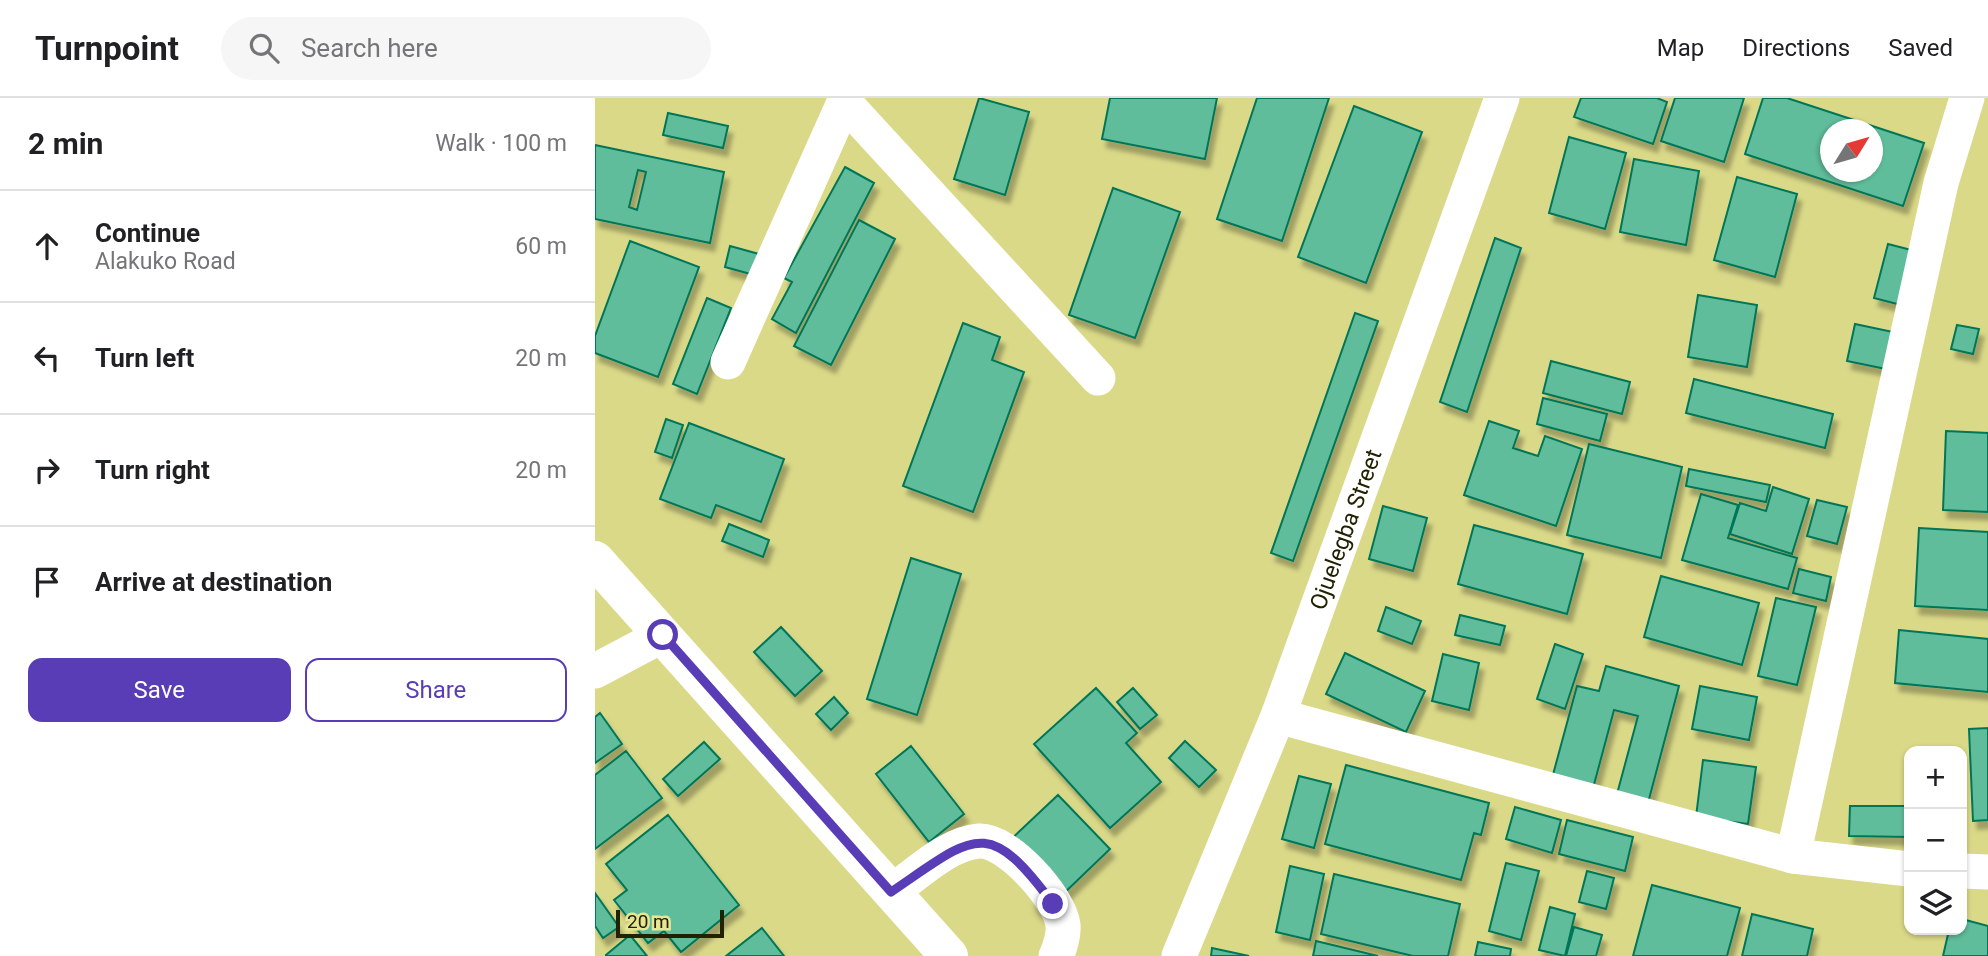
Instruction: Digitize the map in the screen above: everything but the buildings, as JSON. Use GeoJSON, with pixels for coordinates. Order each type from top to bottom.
{"type":"FeatureCollection","features":[{"type":"Feature","properties":{"kind":"main road"},"geometry":{"type":"LineString","coordinates":[[595,560],[949,956]]}},
{"type":"Feature","properties":{"kind":"street","name":"Ojuelegba Street"},"geometry":{"type":"LineString","coordinates":[[1179,956],[1278,716],[1502,98]]}},
{"type":"Feature","properties":{"kind":"street"},"geometry":{"type":"LineString","coordinates":[[1793,856],[1941,183],[1967,98]]}},
{"type":"Feature","properties":{"kind":"street"},"geometry":{"type":"LineString","coordinates":[[729,362],[845,100],[1098,379]]}},
{"type":"Feature","properties":{"kind":"street"},"geometry":{"type":"LineString","coordinates":[[595,671],[663,635]]}},
{"type":"Feature","properties":{"kind":"street"},"geometry":{"type":"LineString","coordinates":[[1278,716],[1793,856],[1904,868]]}},
{"type":"Feature","properties":{"kind":"street"},"geometry":{"type":"LineString","coordinates":[[891,892],[952,850],[980,841],[1005,848],[1028,870],[1063,924],[1056,956]]}},
{"type":"Feature","properties":{"kind":"street"},"geometry":{"type":"LineString","coordinates":[[1967,871],[1988,872]]}},
{"type":"Feature","properties":{"kind":"route"},"geometry":{"type":"LineString","coordinates":[[663,635],[891,892],[952,850],[980,841],[1005,848],[1028,870],[1053,904]]}}]}
